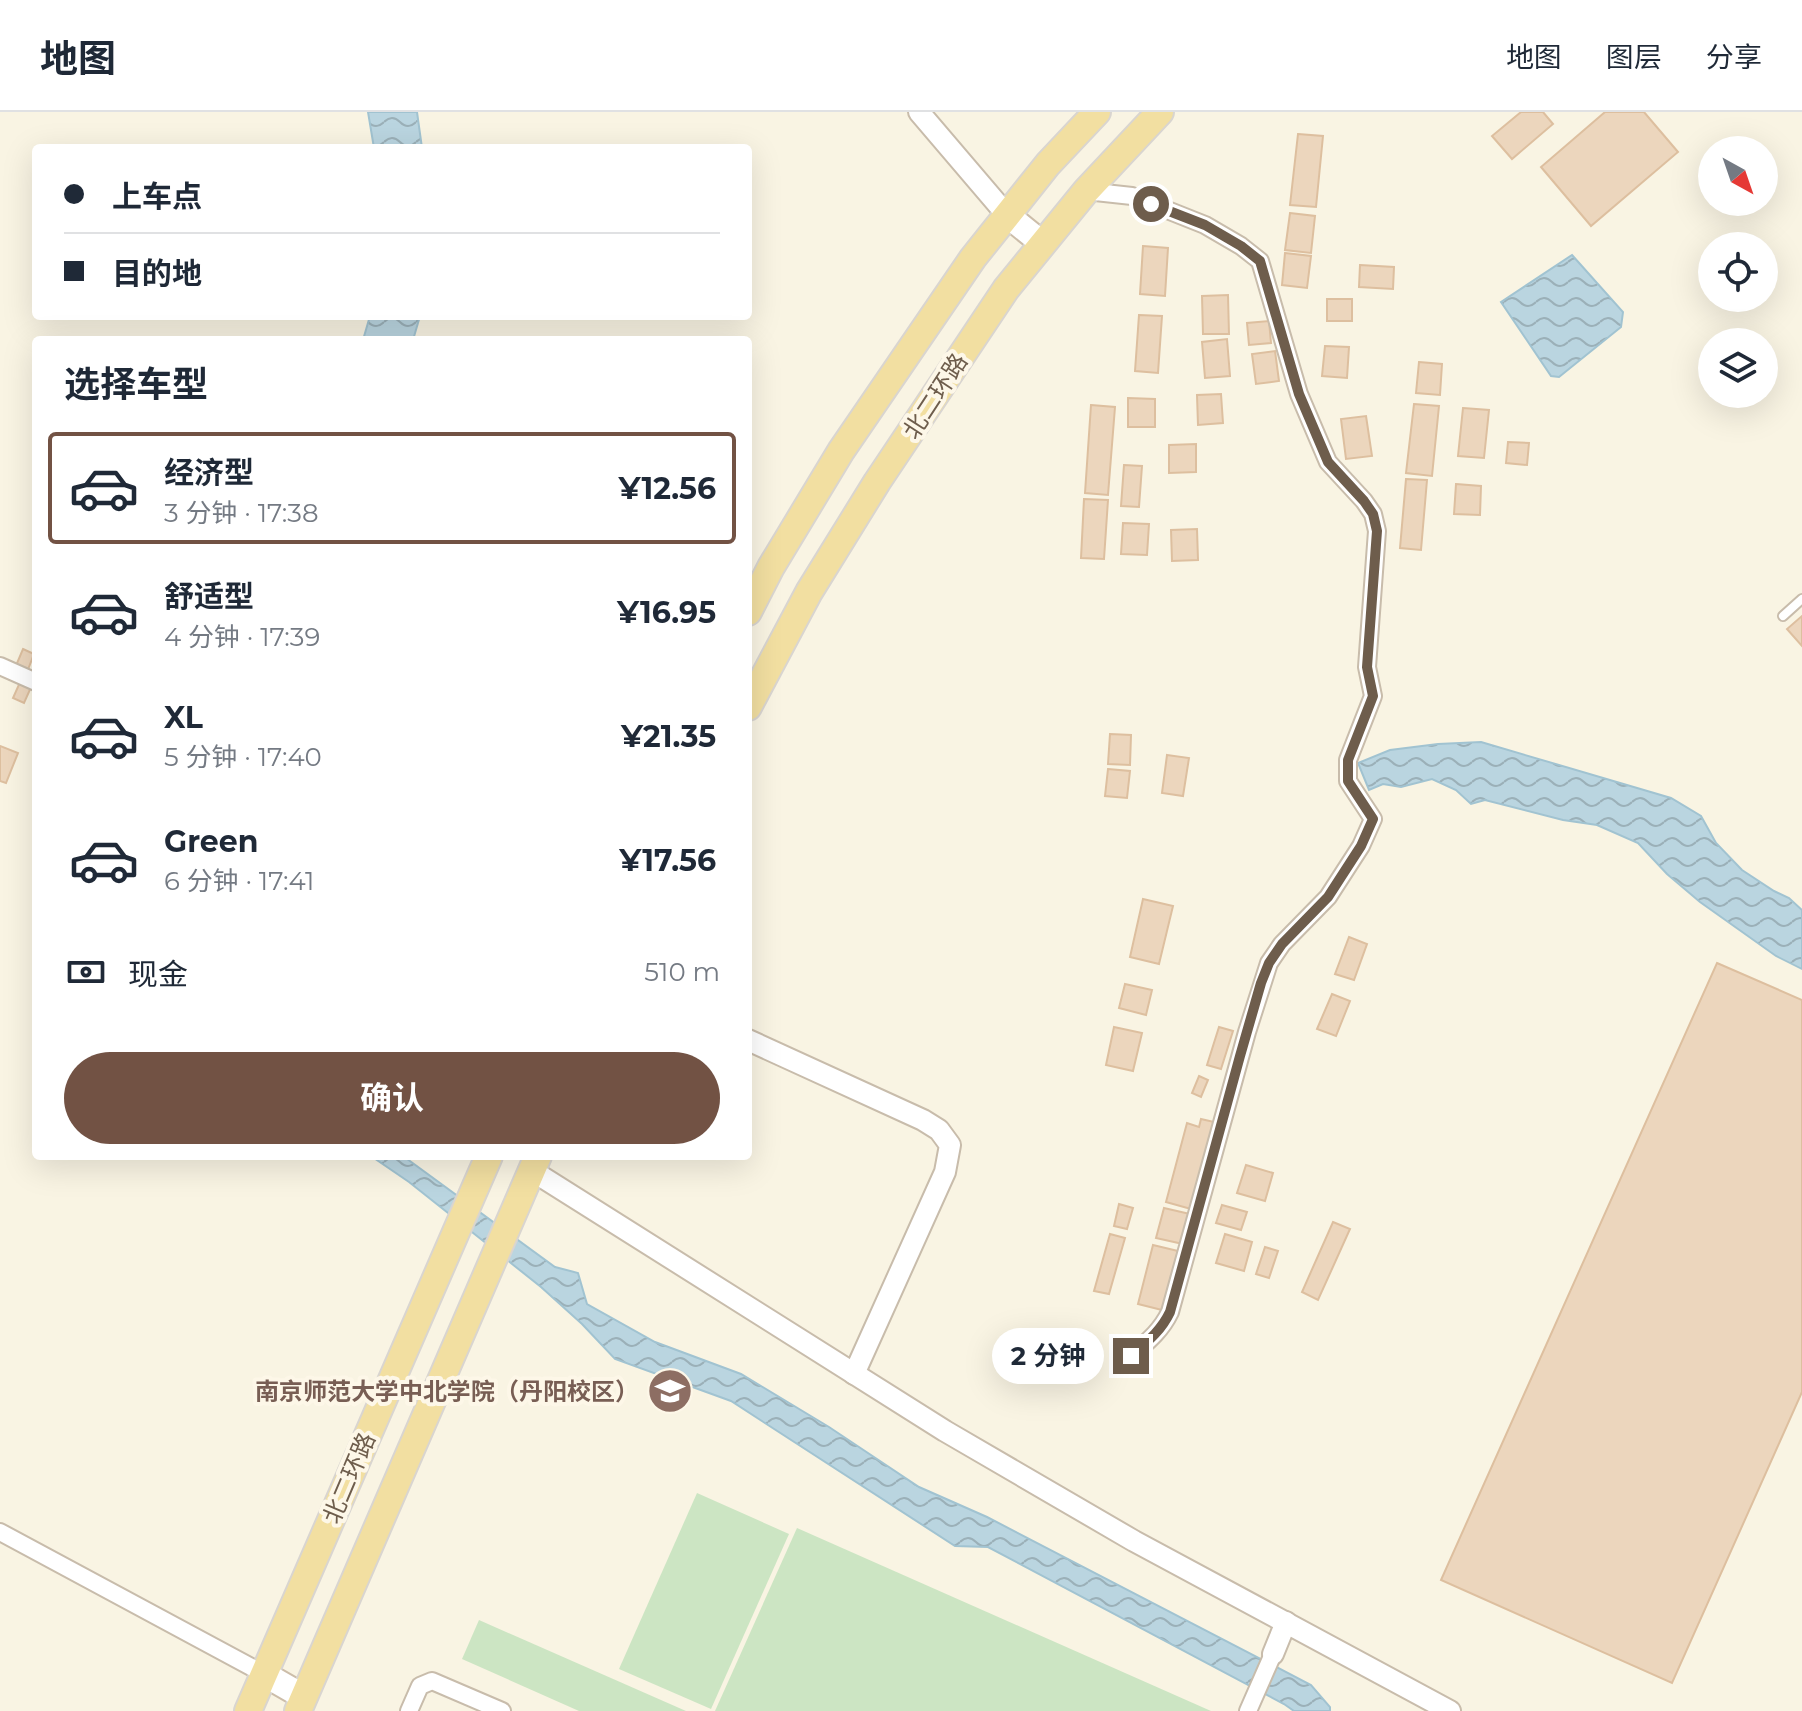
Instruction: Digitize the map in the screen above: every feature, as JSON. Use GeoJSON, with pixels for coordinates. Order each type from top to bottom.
{"type":"FeatureCollection","features":[{"type":"Feature","properties":{"kind":"main road","name":"北二环路"},"geometry":{"type":"LineString","coordinates":[[752,604],[841,451],[973,258],[1048,164],[1097,112]]}},
{"type":"Feature","properties":{"kind":"main road","name":"北二环路"},"geometry":{"type":"LineString","coordinates":[[752,699],[809,592],[877,482],[1006,289],[1086,191],[1160,112]]}},
{"type":"Feature","properties":{"kind":"main road"},"geometry":{"type":"LineString","coordinates":[[1006,214],[1043,244]]}},
{"type":"Feature","properties":{"kind":"main road","name":"北二环路"},"geometry":{"type":"LineString","coordinates":[[248,1711],[487,1160]]}},
{"type":"Feature","properties":{"kind":"main road","name":"北二环路"},"geometry":{"type":"LineString","coordinates":[[301,1704],[534,1163]]}},
{"type":"Feature","properties":{"kind":"main road"},"geometry":{"type":"LineString","coordinates":[[264,1674],[301,1704]]}},
{"type":"Feature","properties":{"kind":"street"},"geometry":{"type":"LineString","coordinates":[[919,112],[1006,214]]}},
{"type":"Feature","properties":{"kind":"street"},"geometry":{"type":"LineString","coordinates":[[1086,191],[1132,196],[1205,225],[1260,261],[1299,394],[1328,462],[1364,501],[1373,514],[1377,531],[1367,667],[1373,696],[1348,760],[1348,781],[1373,819],[1361,846],[1328,897],[1282,944],[1269,963],[1170,1312],[1155,1335],[1131,1356]]}},
{"type":"Feature","properties":{"kind":"street"},"geometry":{"type":"LineString","coordinates":[[0,666],[32,680]]}},
{"type":"Feature","properties":{"kind":"street"},"geometry":{"type":"LineString","coordinates":[[752,1042],[923,1120],[939,1130],[950,1145],[945,1172],[854,1374]]}},
{"type":"Feature","properties":{"kind":"street"},"geometry":{"type":"LineString","coordinates":[[534,1163],[945,1431],[1134,1541],[1450,1711]]}},
{"type":"Feature","properties":{"kind":"street"},"geometry":{"type":"LineString","coordinates":[[0,1532],[264,1674]]}},
{"type":"Feature","properties":{"kind":"street"},"geometry":{"type":"LineString","coordinates":[[1251,1703],[1286,1622]]}},
{"type":"Feature","properties":{"kind":"street"},"geometry":{"type":"LineString","coordinates":[[409,1711],[420,1686],[432,1681],[502,1711]]}},
{"type":"Feature","properties":{"kind":"lane"},"geometry":{"type":"LineString","coordinates":[[1783,616],[1802,599]]}},
{"type":"Feature","properties":{"kind":"green space"},"geometry":{"type":"Polygon","coordinates":[[[697,1493],[789,1534],[711,1709],[619,1669],[697,1493]]]}},
{"type":"Feature","properties":{"kind":"green space"},"geometry":{"type":"Polygon","coordinates":[[[797,1528],[1211,1711],[715,1711],[797,1528]]]}},
{"type":"Feature","properties":{"kind":"green space"},"geometry":{"type":"Polygon","coordinates":[[[479,1620],[686,1711],[579,1711],[462,1659],[479,1620]]]}},
{"type":"Feature","properties":{"kind":"water"},"geometry":{"type":"Polygon","coordinates":[[[368,112],[417,112],[421,144],[373,144],[368,112]]]}},
{"type":"Feature","properties":{"kind":"water"},"geometry":{"type":"Polygon","coordinates":[[[1572,255],[1623,312],[1621,327],[1559,377],[1551,376],[1501,302],[1572,255]]]}},
{"type":"Feature","properties":{"kind":"water"},"geometry":{"type":"Polygon","coordinates":[[[369,320],[419,320],[414,336],[364,336],[369,320]]]}},
{"type":"Feature","properties":{"kind":"water"},"geometry":{"type":"Polygon","coordinates":[[[1481,742],[1671,798],[1701,816],[1716,843],[1742,870],[1789,898],[1802,910],[1802,969],[1776,956],[1700,902],[1667,874],[1638,843],[1597,825],[1563,820],[1485,800],[1471,804],[1456,790],[1432,779],[1401,787],[1383,784],[1369,790],[1358,763],[1390,750],[1481,742]]]}},
{"type":"Feature","properties":{"kind":"water"},"geometry":{"type":"Polygon","coordinates":[[[377,1160],[408,1160],[555,1267],[578,1273],[587,1304],[655,1342],[741,1374],[829,1427],[919,1487],[987,1517],[1311,1685],[1330,1711],[1294,1711],[988,1547],[955,1546],[731,1401],[615,1359],[541,1287],[377,1160]]]}},
{"type":"Feature","properties":{"kind":"building"},"geometry":{"type":"Polygon","coordinates":[[[1521,112],[1543,112],[1553,124],[1512,159],[1492,136],[1521,112]]]}},
{"type":"Feature","properties":{"kind":"building"},"geometry":{"type":"Polygon","coordinates":[[[1605,112],[1644,112],[1678,152],[1591,226],[1541,167],[1605,112]]]}},
{"type":"Feature","properties":{"kind":"building"},"geometry":{"type":"Polygon","coordinates":[[[1298,134],[1323,136],[1316,207],[1290,205],[1298,134]]]}},
{"type":"Feature","properties":{"kind":"building"},"geometry":{"type":"Polygon","coordinates":[[[1290,213],[1315,216],[1311,253],[1285,250],[1290,213]]]}},
{"type":"Feature","properties":{"kind":"building"},"geometry":{"type":"Polygon","coordinates":[[[1143,246],[1168,248],[1165,296],[1140,294],[1143,246]]]}},
{"type":"Feature","properties":{"kind":"building"},"geometry":{"type":"Polygon","coordinates":[[[1285,253],[1311,256],[1307,288],[1282,285],[1285,253]]]}},
{"type":"Feature","properties":{"kind":"building"},"geometry":{"type":"Polygon","coordinates":[[[1360,265],[1394,267],[1393,289],[1359,287],[1360,265]]]}},
{"type":"Feature","properties":{"kind":"building"},"geometry":{"type":"Polygon","coordinates":[[[1228,295],[1229,334],[1203,334],[1202,296],[1228,295]]]}},
{"type":"Feature","properties":{"kind":"building"},"geometry":{"type":"Polygon","coordinates":[[[1327,299],[1352,299],[1352,321],[1327,321],[1327,299]]]}},
{"type":"Feature","properties":{"kind":"building"},"geometry":{"type":"Polygon","coordinates":[[[1139,315],[1162,316],[1158,373],[1135,371],[1139,315]]]}},
{"type":"Feature","properties":{"kind":"building"},"geometry":{"type":"Polygon","coordinates":[[[1269,321],[1271,343],[1249,345],[1247,323],[1269,321]]]}},
{"type":"Feature","properties":{"kind":"building"},"geometry":{"type":"Polygon","coordinates":[[[1227,339],[1230,376],[1205,378],[1202,342],[1227,339]]]}},
{"type":"Feature","properties":{"kind":"building"},"geometry":{"type":"Polygon","coordinates":[[[1325,346],[1349,347],[1347,378],[1322,376],[1325,346]]]}},
{"type":"Feature","properties":{"kind":"building"},"geometry":{"type":"Polygon","coordinates":[[[1275,351],[1279,381],[1256,384],[1252,354],[1275,351]]]}},
{"type":"Feature","properties":{"kind":"building"},"geometry":{"type":"Polygon","coordinates":[[[1419,362],[1442,364],[1440,395],[1416,393],[1419,362]]]}},
{"type":"Feature","properties":{"kind":"building"},"geometry":{"type":"Polygon","coordinates":[[[1221,394],[1223,423],[1198,425],[1197,395],[1221,394]]]}},
{"type":"Feature","properties":{"kind":"building"},"geometry":{"type":"Polygon","coordinates":[[[1128,398],[1155,399],[1155,427],[1128,427],[1128,398]]]}},
{"type":"Feature","properties":{"kind":"building"},"geometry":{"type":"Polygon","coordinates":[[[1414,404],[1439,406],[1432,476],[1406,473],[1414,404]]]}},
{"type":"Feature","properties":{"kind":"building"},"geometry":{"type":"Polygon","coordinates":[[[1091,405],[1115,407],[1108,495],[1085,493],[1091,405]]]}},
{"type":"Feature","properties":{"kind":"building"},"geometry":{"type":"Polygon","coordinates":[[[1463,408],[1489,410],[1484,458],[1458,456],[1463,408]]]}},
{"type":"Feature","properties":{"kind":"building"},"geometry":{"type":"Polygon","coordinates":[[[1366,416],[1372,456],[1346,459],[1341,419],[1366,416]]]}},
{"type":"Feature","properties":{"kind":"building"},"geometry":{"type":"Polygon","coordinates":[[[1508,442],[1529,443],[1527,465],[1506,463],[1508,442]]]}},
{"type":"Feature","properties":{"kind":"building"},"geometry":{"type":"Polygon","coordinates":[[[1196,444],[1196,472],[1169,473],[1169,445],[1196,444]]]}},
{"type":"Feature","properties":{"kind":"building"},"geometry":{"type":"Polygon","coordinates":[[[1124,465],[1142,466],[1139,507],[1121,506],[1124,465]]]}},
{"type":"Feature","properties":{"kind":"building"},"geometry":{"type":"Polygon","coordinates":[[[1406,479],[1427,480],[1421,550],[1400,548],[1406,479]]]}},
{"type":"Feature","properties":{"kind":"building"},"geometry":{"type":"Polygon","coordinates":[[[1456,484],[1481,486],[1480,515],[1454,514],[1456,484]]]}},
{"type":"Feature","properties":{"kind":"building"},"geometry":{"type":"Polygon","coordinates":[[[1084,499],[1108,500],[1104,559],[1081,558],[1084,499]]]}},
{"type":"Feature","properties":{"kind":"building"},"geometry":{"type":"Polygon","coordinates":[[[1123,523],[1149,524],[1147,555],[1121,554],[1123,523]]]}},
{"type":"Feature","properties":{"kind":"building"},"geometry":{"type":"Polygon","coordinates":[[[1197,529],[1198,560],[1172,561],[1171,530],[1197,529]]]}},
{"type":"Feature","properties":{"kind":"building"},"geometry":{"type":"Polygon","coordinates":[[[1802,616],[1802,646],[1787,629],[1802,616]]]}},
{"type":"Feature","properties":{"kind":"building"},"geometry":{"type":"Polygon","coordinates":[[[23,649],[32,653],[27,672],[15,668],[23,649]]]}},
{"type":"Feature","properties":{"kind":"building"},"geometry":{"type":"Polygon","coordinates":[[[21,680],[32,685],[24,703],[13,698],[21,680]]]}},
{"type":"Feature","properties":{"kind":"building"},"geometry":{"type":"Polygon","coordinates":[[[1110,734],[1131,735],[1130,765],[1108,764],[1110,734]]]}},
{"type":"Feature","properties":{"kind":"building"},"geometry":{"type":"Polygon","coordinates":[[[0,746],[18,753],[6,783],[0,781],[0,746]]]}},
{"type":"Feature","properties":{"kind":"building"},"geometry":{"type":"Polygon","coordinates":[[[1167,755],[1189,758],[1183,796],[1162,793],[1167,755]]]}},
{"type":"Feature","properties":{"kind":"building"},"geometry":{"type":"Polygon","coordinates":[[[1108,769],[1130,771],[1127,798],[1105,796],[1108,769]]]}},
{"type":"Feature","properties":{"kind":"building"},"geometry":{"type":"Polygon","coordinates":[[[1143,899],[1173,906],[1159,964],[1130,957],[1143,899]]]}},
{"type":"Feature","properties":{"kind":"building"},"geometry":{"type":"Polygon","coordinates":[[[1349,937],[1367,944],[1354,980],[1335,974],[1349,937]]]}},
{"type":"Feature","properties":{"kind":"building"},"geometry":{"type":"Polygon","coordinates":[[[1717,963],[1802,1000],[1802,1392],[1672,1683],[1441,1580],[1717,963]]]}},
{"type":"Feature","properties":{"kind":"building"},"geometry":{"type":"Polygon","coordinates":[[[1125,984],[1152,990],[1146,1015],[1119,1008],[1125,984]]]}},
{"type":"Feature","properties":{"kind":"building"},"geometry":{"type":"Polygon","coordinates":[[[1332,994],[1350,1001],[1336,1036],[1317,1029],[1332,994]]]}},
{"type":"Feature","properties":{"kind":"building"},"geometry":{"type":"Polygon","coordinates":[[[1114,1027],[1142,1033],[1133,1071],[1106,1065],[1114,1027]]]}},
{"type":"Feature","properties":{"kind":"building"},"geometry":{"type":"Polygon","coordinates":[[[1219,1027],[1233,1031],[1221,1069],[1207,1065],[1219,1027]]]}},
{"type":"Feature","properties":{"kind":"building"},"geometry":{"type":"Polygon","coordinates":[[[1199,1076],[1208,1080],[1201,1097],[1192,1093],[1199,1076]]]}},
{"type":"Feature","properties":{"kind":"building"},"geometry":{"type":"Polygon","coordinates":[[[1201,1119],[1214,1122],[1191,1209],[1166,1202],[1187,1123],[1199,1127],[1201,1119]]]}},
{"type":"Feature","properties":{"kind":"building"},"geometry":{"type":"Polygon","coordinates":[[[1246,1165],[1273,1173],[1265,1201],[1237,1193],[1246,1165]]]}},
{"type":"Feature","properties":{"kind":"building"},"geometry":{"type":"Polygon","coordinates":[[[1119,1204],[1133,1208],[1127,1229],[1114,1226],[1119,1204]]]}},
{"type":"Feature","properties":{"kind":"building"},"geometry":{"type":"Polygon","coordinates":[[[1222,1205],[1247,1212],[1241,1230],[1216,1223],[1222,1205]]]}},
{"type":"Feature","properties":{"kind":"building"},"geometry":{"type":"Polygon","coordinates":[[[1164,1208],[1190,1214],[1183,1244],[1156,1238],[1164,1208]]]}},
{"type":"Feature","properties":{"kind":"building"},"geometry":{"type":"Polygon","coordinates":[[[1333,1222],[1350,1229],[1318,1300],[1302,1292],[1333,1222]]]}},
{"type":"Feature","properties":{"kind":"building"},"geometry":{"type":"Polygon","coordinates":[[[1110,1234],[1125,1238],[1109,1294],[1094,1291],[1110,1234]]]}},
{"type":"Feature","properties":{"kind":"building"},"geometry":{"type":"Polygon","coordinates":[[[1225,1234],[1252,1242],[1244,1271],[1216,1263],[1225,1234]]]}},
{"type":"Feature","properties":{"kind":"building"},"geometry":{"type":"Polygon","coordinates":[[[1153,1245],[1178,1251],[1162,1310],[1138,1304],[1153,1245]]]}},
{"type":"Feature","properties":{"kind":"building"},"geometry":{"type":"Polygon","coordinates":[[[1265,1247],[1278,1251],[1269,1278],[1256,1274],[1265,1247]]]}},
{"type":"Feature","properties":{"kind":"place","name":"南京师范大学中北学院（丹阳校区）"},"geometry":{"type":"Point","coordinates":[670,1391]}},
{"type":"Feature","properties":{"kind":"route"},"geometry":{"type":"LineString","coordinates":[[1131,1356],[1155,1335],[1170,1312],[1240,1056],[1269,963],[1282,944],[1328,897],[1361,846],[1373,819],[1348,781],[1348,760],[1373,696],[1367,667],[1377,531],[1373,514],[1328,462],[1299,394],[1260,261],[1205,225],[1151,204]]}}]}
